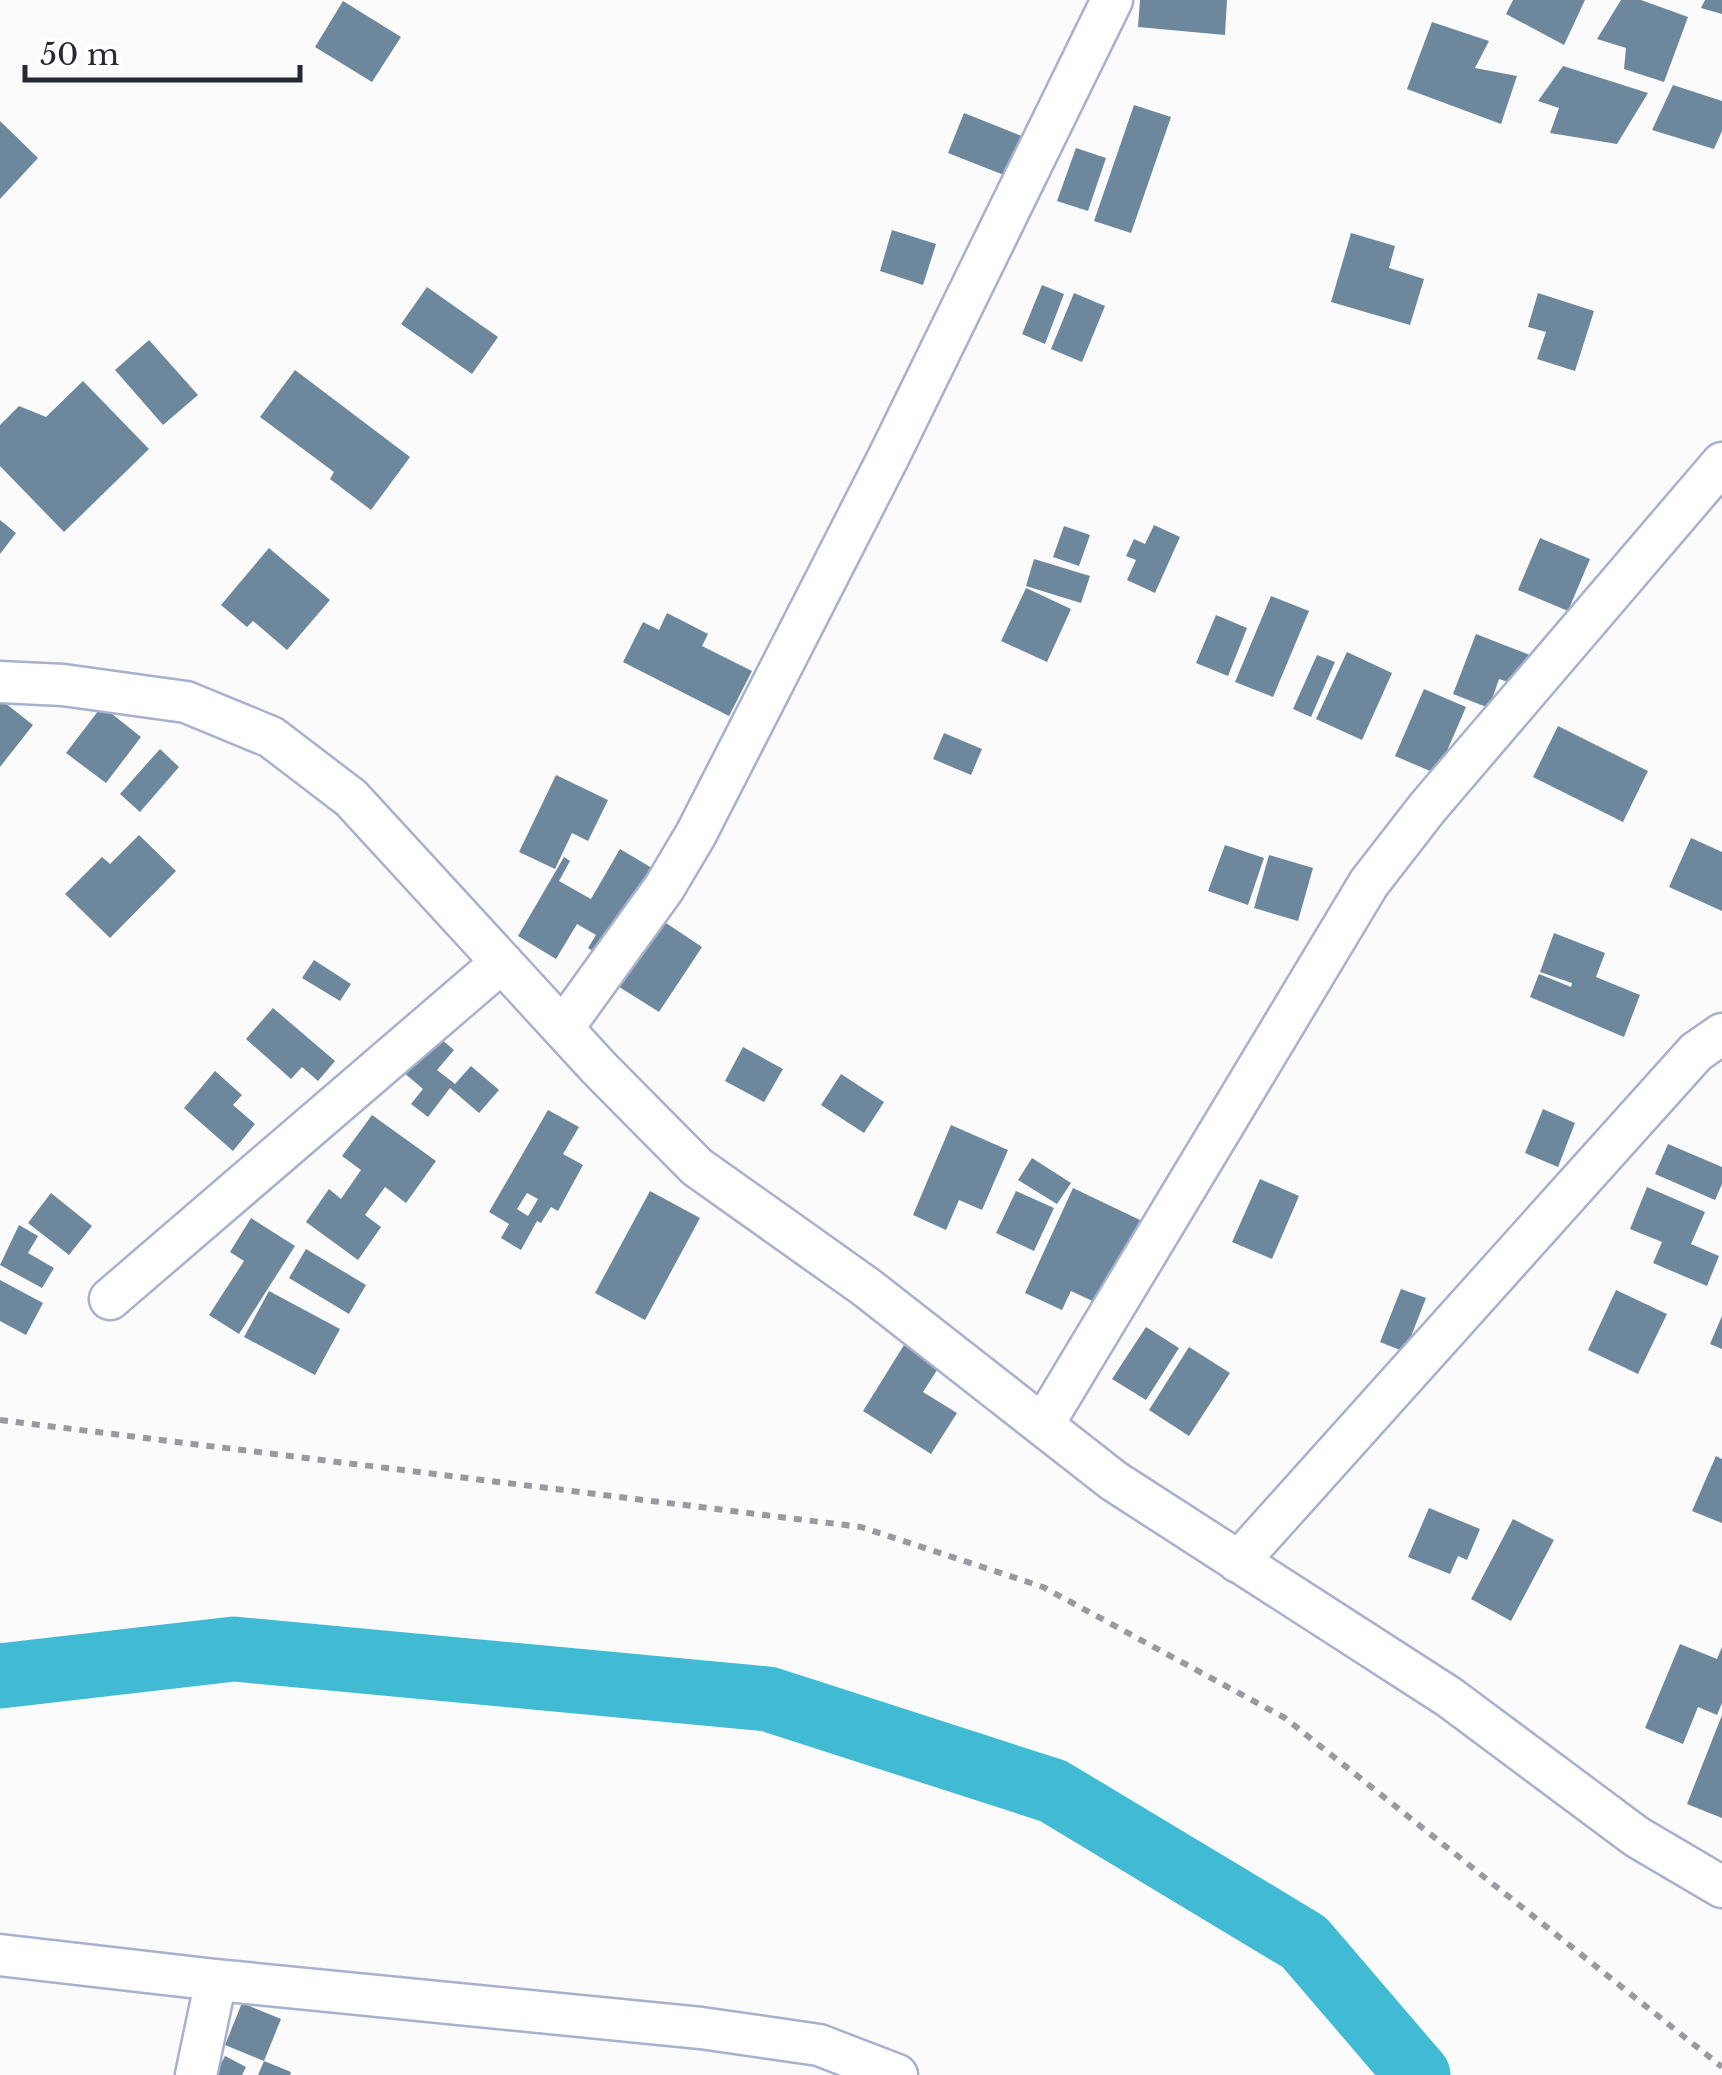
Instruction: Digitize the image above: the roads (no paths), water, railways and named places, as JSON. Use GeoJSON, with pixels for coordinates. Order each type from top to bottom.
{"type":"FeatureCollection","features":[{"type":"Feature","properties":{"kind":"street"},"geometry":{"type":"LineString","coordinates":[[563,1028],[664,888],[696,834],[889,456],[1112,0]]}},
{"type":"Feature","properties":{"kind":"street"},"geometry":{"type":"LineString","coordinates":[[1043,1425],[1369,883],[1428,808],[1722,463]]}},
{"type":"Feature","properties":{"kind":"street"},"geometry":{"type":"LineString","coordinates":[[0,682],[63,684],[186,702],[271,737],[351,798],[697,1168],[866,1287],[1114,1481],[1449,1697],[1636,1837],[1722,1886]]}},
{"type":"Feature","properties":{"kind":"street"},"geometry":{"type":"LineString","coordinates":[[110,1299],[502,962]]}},
{"type":"Feature","properties":{"kind":"street"},"geometry":{"type":"LineString","coordinates":[[1238,1562],[1696,1052],[1722,1034]]}},
{"type":"Feature","properties":{"kind":"street"},"geometry":{"type":"LineString","coordinates":[[0,1955],[701,2028],[819,2045],[897,2075]]}},
{"type":"Feature","properties":{"kind":"street"},"geometry":{"type":"LineString","coordinates":[[196,2075],[216,1980]]}},
{"type":"Feature","properties":{"kind":"waterway"},"geometry":{"type":"LineString","coordinates":[[0,1676],[234,1649],[768,1699],[1053,1791],[1304,1942],[1418,2075]]}}]}
